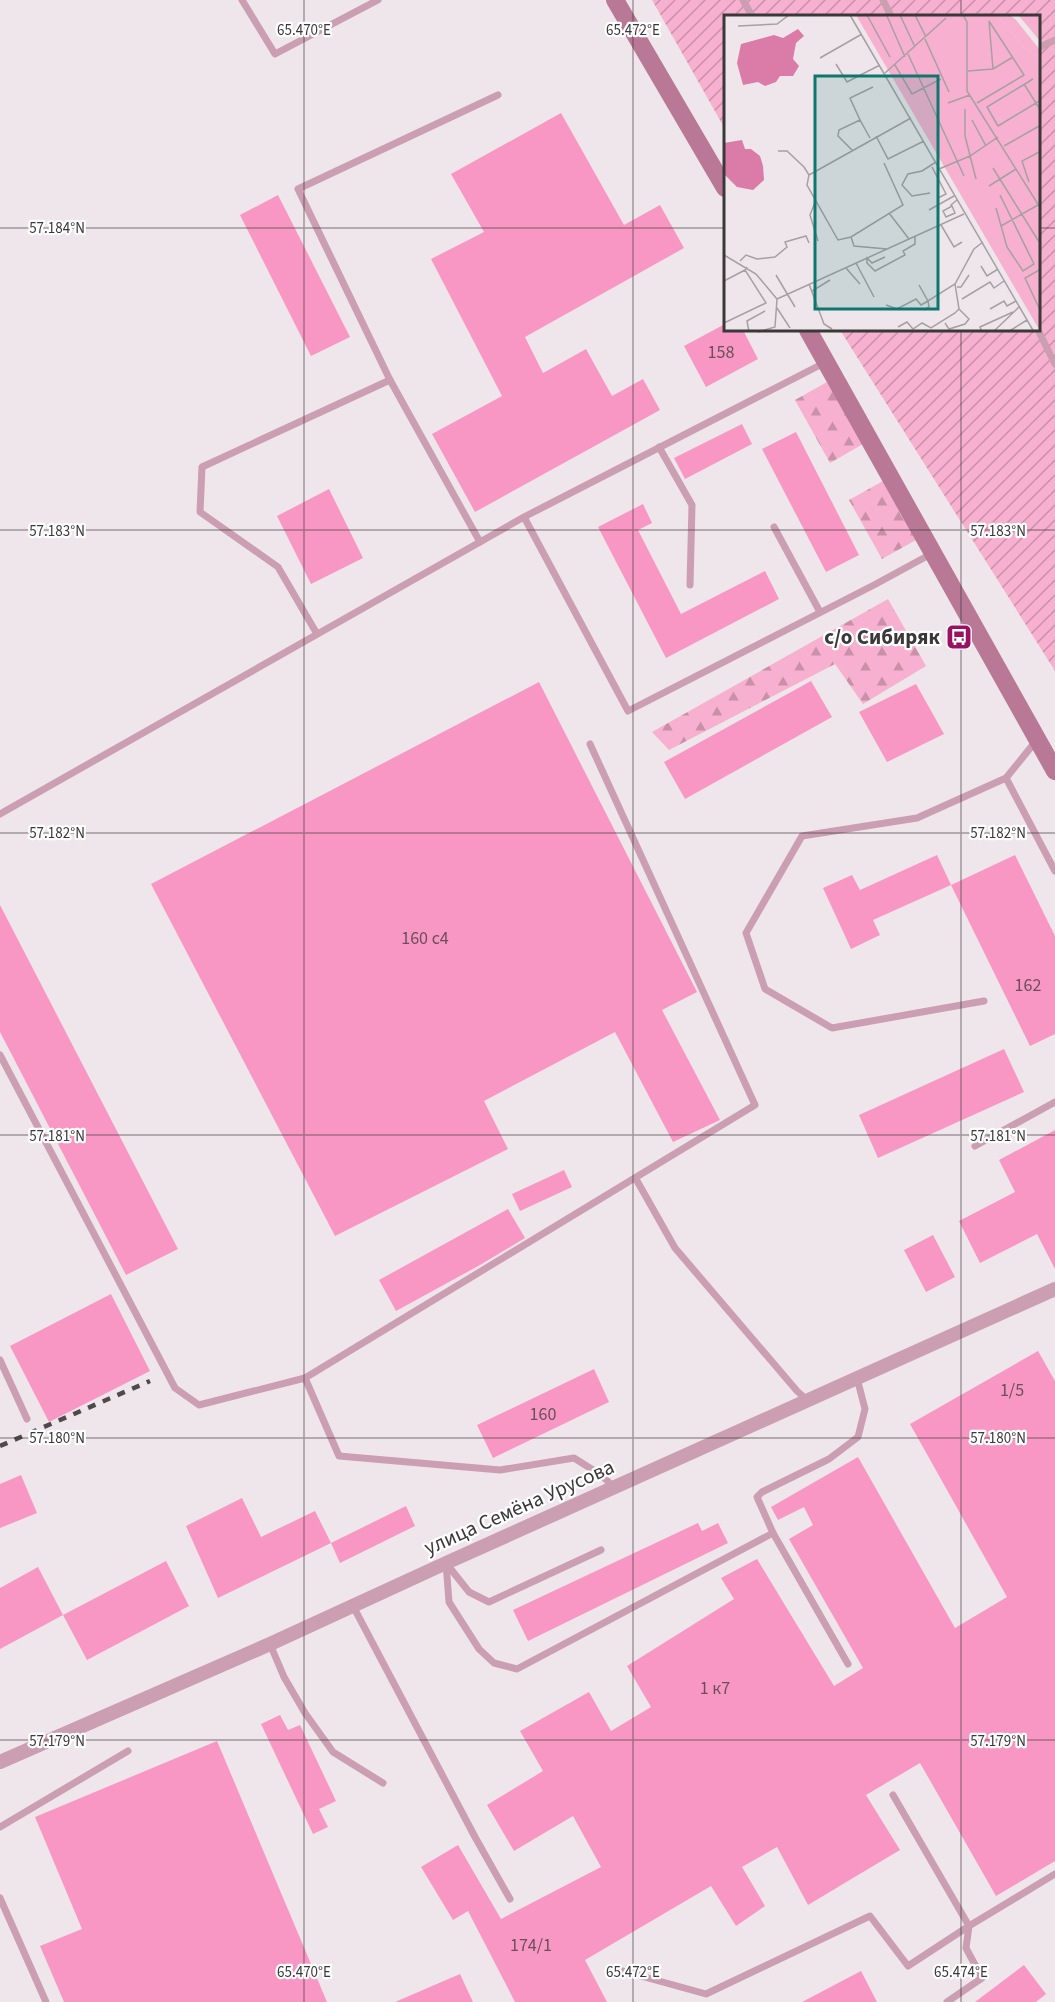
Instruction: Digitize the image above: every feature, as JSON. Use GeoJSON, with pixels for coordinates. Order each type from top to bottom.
{"type":"FeatureCollection","features":[{"type":"Feature","properties":{"kind":"street"},"geometry":{"type":"LineString","coordinates":[[615,0],[724,186]]}},
{"type":"Feature","properties":{"kind":"street"},"geometry":{"type":"LineString","coordinates":[[809,332],[1055,771]]}},
{"type":"Feature","properties":{"kind":"street","name":"улица Семёна Урусова"},"geometry":{"type":"LineString","coordinates":[[0,1762],[270,1644],[1055,1289]]}},
{"type":"Feature","properties":{"kind":"lane"},"geometry":{"type":"LineString","coordinates":[[242,0],[275,54],[378,0]]}},
{"type":"Feature","properties":{"kind":"lane"},"geometry":{"type":"LineString","coordinates":[[743,0],[751,15]]}},
{"type":"Feature","properties":{"kind":"lane"},"geometry":{"type":"LineString","coordinates":[[883,0],[890,15]]}},
{"type":"Feature","properties":{"kind":"lane"},"geometry":{"type":"LineString","coordinates":[[1040,47],[1055,40]]}},
{"type":"Feature","properties":{"kind":"lane"},"geometry":{"type":"LineString","coordinates":[[480,542],[390,380],[298,189],[498,95]]}},
{"type":"Feature","properties":{"kind":"lane"},"geometry":{"type":"LineString","coordinates":[[1039,332],[1055,364]]}},
{"type":"Feature","properties":{"kind":"lane"},"geometry":{"type":"LineString","coordinates":[[0,814],[524,517],[826,362]]}},
{"type":"Feature","properties":{"kind":"lane"},"geometry":{"type":"LineString","coordinates":[[317,634],[278,567],[200,512],[202,466],[390,380]]}},
{"type":"Feature","properties":{"kind":"lane"},"geometry":{"type":"LineString","coordinates":[[659,447],[692,505],[690,585]]}},
{"type":"Feature","properties":{"kind":"lane"},"geometry":{"type":"LineString","coordinates":[[524,517],[628,711],[934,553]]}},
{"type":"Feature","properties":{"kind":"lane"},"geometry":{"type":"LineString","coordinates":[[774,527],[820,612]]}},
{"type":"Feature","properties":{"kind":"lane"},"geometry":{"type":"LineString","coordinates":[[984,1001],[832,1028],[765,989],[746,933],[802,836],[917,818],[1006,778],[1038,739]]}},
{"type":"Feature","properties":{"kind":"lane"},"geometry":{"type":"LineString","coordinates":[[0,1055],[3,1068],[175,1388],[199,1405],[305,1378],[755,1105],[590,744]]}},
{"type":"Feature","properties":{"kind":"lane"},"geometry":{"type":"LineString","coordinates":[[1006,778],[1055,871]]}},
{"type":"Feature","properties":{"kind":"lane"},"geometry":{"type":"LineString","coordinates":[[975,1146],[1055,1102]]}},
{"type":"Feature","properties":{"kind":"lane"},"geometry":{"type":"LineString","coordinates":[[636,1179],[675,1248],[807,1400]]}},
{"type":"Feature","properties":{"kind":"lane"},"geometry":{"type":"LineString","coordinates":[[0,1359],[27,1419]]}},
{"type":"Feature","properties":{"kind":"lane"},"geometry":{"type":"LineString","coordinates":[[305,1378],[339,1456],[500,1470],[574,1458],[601,1475],[614,1488]]}},
{"type":"Feature","properties":{"kind":"lane"},"geometry":{"type":"LineString","coordinates":[[848,1664],[774,1533],[757,1497],[762,1492],[830,1459],[858,1437],[865,1409],[857,1378]]}},
{"type":"Feature","properties":{"kind":"lane"},"geometry":{"type":"LineString","coordinates":[[446,1563],[448,1602],[479,1649],[494,1663],[517,1669],[774,1533]]}},
{"type":"Feature","properties":{"kind":"lane"},"geometry":{"type":"LineString","coordinates":[[446,1563],[469,1592],[489,1602],[601,1550]]}},
{"type":"Feature","properties":{"kind":"lane"},"geometry":{"type":"LineString","coordinates":[[353,1606],[510,1899]]}},
{"type":"Feature","properties":{"kind":"lane"},"geometry":{"type":"LineString","coordinates":[[270,1644],[284,1677],[305,1713],[333,1752],[383,1783]]}},
{"type":"Feature","properties":{"kind":"lane"},"geometry":{"type":"LineString","coordinates":[[0,1827],[128,1751]]}},
{"type":"Feature","properties":{"kind":"lane"},"geometry":{"type":"LineString","coordinates":[[893,1794],[969,1926],[966,1948],[982,1978],[947,2002]]}},
{"type":"Feature","properties":{"kind":"lane"},"geometry":{"type":"LineString","coordinates":[[612,1968],[706,1994],[870,1916],[908,1966],[1055,1874]]}},
{"type":"Feature","properties":{"kind":"lane"},"geometry":{"type":"LineString","coordinates":[[0,1898],[46,2002]]}},
{"type":"Feature","properties":{"kind":"green space"},"geometry":{"type":"Polygon","coordinates":[[[652,0],[1055,0],[1055,671],[841,332],[1040,332],[1040,15],[724,15],[724,127],[652,0]]]}},
{"type":"Feature","properties":{"kind":"green space"},"geometry":{"type":"Polygon","coordinates":[[[827,382],[863,444],[830,463],[795,400],[827,382]]]}},
{"type":"Feature","properties":{"kind":"green space"},"geometry":{"type":"Polygon","coordinates":[[[883,481],[916,540],[882,559],[849,500],[883,481]]]}},
{"type":"Feature","properties":{"kind":"green space"},"geometry":{"type":"Polygon","coordinates":[[[888,599],[926,666],[863,704],[835,664],[669,750],[652,732],[888,599]]]}},
{"type":"Feature","properties":{"kind":"building"},"geometry":{"type":"Polygon","coordinates":[[[561,113],[624,225],[660,205],[684,248],[525,337],[543,373],[586,349],[612,396],[643,379],[660,410],[475,512],[432,434],[502,396],[431,259],[484,232],[451,174],[561,113]]]}},
{"type":"Feature","properties":{"kind":"building"},"geometry":{"type":"Polygon","coordinates":[[[278,195],[350,337],[311,356],[240,215],[278,195]]]}},
{"type":"Feature","properties":{"kind":"building"},"geometry":{"type":"Polygon","coordinates":[[[724,325],[724,332],[744,332],[758,359],[706,387],[684,346],[724,325]]]}},
{"type":"Feature","properties":{"kind":"building"},"geometry":{"type":"Polygon","coordinates":[[[742,424],[752,444],[685,479],[674,458],[742,424]]]}},
{"type":"Feature","properties":{"kind":"building"},"geometry":{"type":"Polygon","coordinates":[[[796,432],[859,555],[826,572],[762,449],[796,432]]]}},
{"type":"Feature","properties":{"kind":"building"},"geometry":{"type":"Polygon","coordinates":[[[329,489],[363,558],[311,584],[277,516],[329,489]]]}},
{"type":"Feature","properties":{"kind":"building"},"geometry":{"type":"Polygon","coordinates":[[[643,504],[652,523],[638,530],[681,614],[765,571],[779,599],[666,658],[598,527],[643,504]]]}},
{"type":"Feature","properties":{"kind":"building"},"geometry":{"type":"Polygon","coordinates":[[[811,681],[832,717],[685,799],[664,762],[811,681]]]}},
{"type":"Feature","properties":{"kind":"building"},"geometry":{"type":"Polygon","coordinates":[[[539,682],[697,992],[662,1010],[720,1120],[673,1142],[615,1032],[484,1101],[508,1149],[335,1236],[151,884],[539,682]]]}},
{"type":"Feature","properties":{"kind":"building"},"geometry":{"type":"Polygon","coordinates":[[[916,684],[944,734],[887,762],[859,712],[916,684]]]}},
{"type":"Feature","properties":{"kind":"building"},"geometry":{"type":"Polygon","coordinates":[[[937,855],[951,885],[873,920],[880,935],[851,949],[823,888],[852,875],[860,890],[937,855]]]}},
{"type":"Feature","properties":{"kind":"building"},"geometry":{"type":"Polygon","coordinates":[[[1015,855],[1055,936],[1055,1034],[1030,1046],[951,885],[1015,855]]]}},
{"type":"Feature","properties":{"kind":"building"},"geometry":{"type":"Polygon","coordinates":[[[0,905],[178,1249],[126,1275],[0,1032],[0,905]]]}},
{"type":"Feature","properties":{"kind":"building"},"geometry":{"type":"Polygon","coordinates":[[[1004,1049],[1024,1092],[878,1158],[859,1115],[1004,1049]]]}},
{"type":"Feature","properties":{"kind":"building"},"geometry":{"type":"Polygon","coordinates":[[[1055,1130],[1055,1269],[1037,1234],[980,1263],[959,1221],[1015,1192],[999,1160],[1055,1130]]]}},
{"type":"Feature","properties":{"kind":"building"},"geometry":{"type":"Polygon","coordinates":[[[564,1170],[572,1187],[520,1211],[512,1194],[564,1170]]]}},
{"type":"Feature","properties":{"kind":"building"},"geometry":{"type":"Polygon","coordinates":[[[508,1209],[525,1238],[396,1311],[379,1280],[508,1209]]]}},
{"type":"Feature","properties":{"kind":"building"},"geometry":{"type":"Polygon","coordinates":[[[933,1235],[955,1277],[926,1292],[904,1250],[933,1235]]]}},
{"type":"Feature","properties":{"kind":"building"},"geometry":{"type":"Polygon","coordinates":[[[111,1294],[150,1371],[49,1422],[10,1346],[111,1294]]]}},
{"type":"Feature","properties":{"kind":"building"},"geometry":{"type":"Polygon","coordinates":[[[1038,1351],[1055,1381],[1055,1861],[996,1896],[920,1763],[866,1795],[900,1850],[808,1905],[777,1847],[742,1867],[765,1906],[736,1926],[711,1886],[585,1960],[607,2002],[515,2002],[468,1911],[453,1920],[421,1867],[458,1845],[501,1919],[601,1867],[573,1816],[514,1851],[487,1805],[543,1771],[520,1731],[589,1692],[611,1731],[651,1707],[627,1666],[734,1599],[721,1578],[757,1559],[834,1686],[863,1668],[789,1539],[813,1525],[804,1507],[778,1520],[771,1507],[858,1457],[955,1628],[1007,1597],[910,1424],[1038,1351]]]}},
{"type":"Feature","properties":{"kind":"building"},"geometry":{"type":"Polygon","coordinates":[[[594,1369],[609,1402],[493,1458],[477,1425],[594,1369]]]}},
{"type":"Feature","properties":{"kind":"building"},"geometry":{"type":"Polygon","coordinates":[[[21,1475],[37,1513],[0,1528],[0,1484],[21,1475]]]}},
{"type":"Feature","properties":{"kind":"building"},"geometry":{"type":"Polygon","coordinates":[[[242,1498],[261,1537],[315,1511],[331,1543],[218,1598],[186,1526],[242,1498]]]}},
{"type":"Feature","properties":{"kind":"building"},"geometry":{"type":"Polygon","coordinates":[[[406,1506],[415,1526],[340,1563],[331,1543],[406,1506]]]}},
{"type":"Feature","properties":{"kind":"building"},"geometry":{"type":"Polygon","coordinates":[[[698,1523],[702,1531],[718,1523],[728,1543],[528,1641],[513,1610],[698,1523]]]}},
{"type":"Feature","properties":{"kind":"building"},"geometry":{"type":"Polygon","coordinates":[[[166,1561],[189,1606],[87,1660],[63,1615],[166,1561]]]}},
{"type":"Feature","properties":{"kind":"building"},"geometry":{"type":"Polygon","coordinates":[[[38,1567],[63,1615],[0,1649],[0,1588],[38,1567]]]}},
{"type":"Feature","properties":{"kind":"building"},"geometry":{"type":"Polygon","coordinates":[[[280,1715],[288,1730],[300,1725],[336,1801],[319,1809],[328,1827],[313,1834],[261,1724],[280,1715]]]}},
{"type":"Feature","properties":{"kind":"building"},"geometry":{"type":"Polygon","coordinates":[[[217,1741],[327,2002],[64,2002],[40,1946],[82,1929],[35,1817],[217,1741]]]}},
{"type":"Feature","properties":{"kind":"building"},"geometry":{"type":"Polygon","coordinates":[[[1024,1965],[1046,1994],[1036,2002],[975,2002],[1024,1965]]]}},
{"type":"Feature","properties":{"kind":"building"},"geometry":{"type":"Polygon","coordinates":[[[861,1971],[877,2002],[802,2002],[861,1971]]]}},
{"type":"Feature","properties":{"kind":"building"},"geometry":{"type":"Polygon","coordinates":[[[460,1974],[473,2002],[395,2002],[460,1974]]]}},
{"type":"Feature","properties":{"kind":"railway"},"geometry":{"type":"LineString","coordinates":[[0,1446],[150,1381]]}},
{"type":"Feature","properties":{"kind":"place","name":"с/о Сибиряк"},"geometry":{"type":"Point","coordinates":[959,637]}}]}
